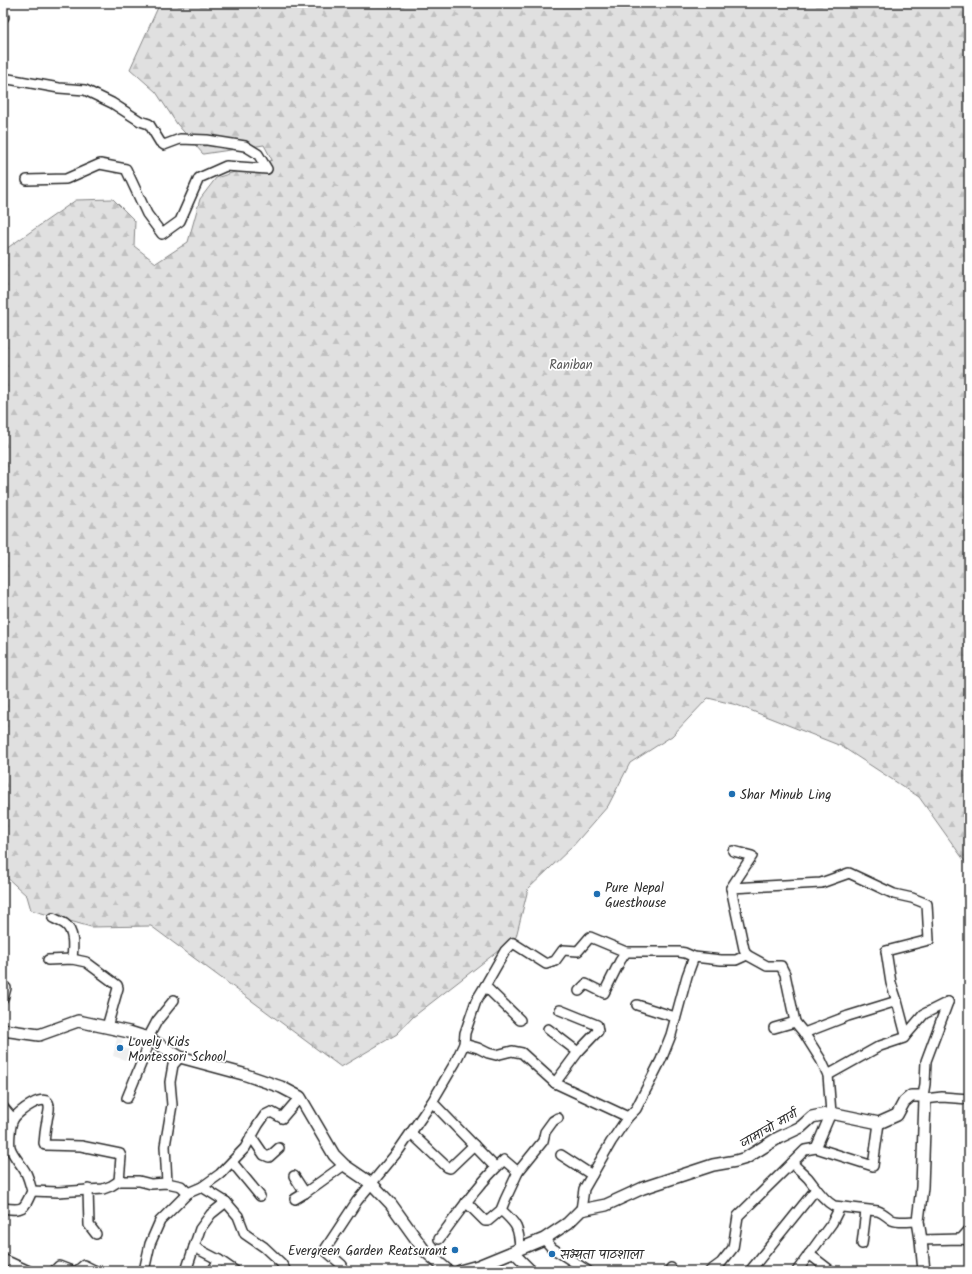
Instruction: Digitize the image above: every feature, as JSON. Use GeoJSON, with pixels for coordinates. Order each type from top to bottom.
{"type":"FeatureCollection","features":[{"type":"Feature","properties":{"kind":"street"},"geometry":{"type":"LineString","coordinates":[[3,78],[59,88],[85,90],[112,103],[140,121],[149,124],[160,142],[164,144],[180,139],[207,140],[245,146],[258,154],[267,169],[226,166],[199,178],[180,221],[162,234],[147,214],[126,169],[100,164],[66,179],[27,180]]}},
{"type":"Feature","properties":{"kind":"street"},"geometry":{"type":"LineString","coordinates":[[733,851],[752,856],[731,888],[744,949],[747,955],[767,966],[781,966],[785,974],[795,1022],[804,1033],[821,1060],[828,1076],[831,1113],[816,1148]]}},
{"type":"Feature","properties":{"kind":"street"},"geometry":{"type":"LineString","coordinates":[[731,888],[821,883],[849,873],[894,894],[912,898],[927,904],[929,940],[886,951],[891,983],[906,1035]]}},
{"type":"Feature","properties":{"kind":"street"},"geometry":{"type":"LineString","coordinates":[[53,918],[66,924],[70,931],[74,943],[72,959]]}},
{"type":"Feature","properties":{"kind":"street"},"geometry":{"type":"LineString","coordinates":[[340,1271],[342,1265],[326,1251],[326,1248],[357,1201],[399,1150],[432,1102],[455,1063],[464,1044],[465,1033],[476,1001],[505,951],[513,943],[546,964],[555,961],[563,950],[578,951],[590,937],[626,952],[679,952],[694,957],[736,960],[747,955]]}},
{"type":"Feature","properties":{"kind":"street"},"geometry":{"type":"LineString","coordinates":[[579,991],[586,984],[604,993],[626,952]]}},
{"type":"Feature","properties":{"kind":"street"},"geometry":{"type":"LineString","coordinates":[[460,1271],[478,1266],[544,1239],[568,1223],[581,1210],[584,1189],[611,1142],[628,1117],[636,1109],[661,1060],[694,957]]}},
{"type":"Feature","properties":{"kind":"street"},"geometry":{"type":"LineString","coordinates":[[48,960],[72,959],[91,965],[94,969],[117,985],[118,988],[106,1027]]}},
{"type":"Feature","properties":{"kind":"street"},"geometry":{"type":"LineString","coordinates":[[485,986],[520,1020]]}},
{"type":"Feature","properties":{"kind":"street"},"geometry":{"type":"LineString","coordinates":[[3,999],[6,988]]}},
{"type":"Feature","properties":{"kind":"street"},"geometry":{"type":"LineString","coordinates":[[127,1098],[146,1050],[148,1038],[158,1021],[174,1000]]}},
{"type":"Feature","properties":{"kind":"street"},"geometry":{"type":"LineString","coordinates":[[804,1033],[848,1016],[897,1001]]}},
{"type":"Feature","properties":{"kind":"street"},"geometry":{"type":"LineString","coordinates":[[828,1076],[880,1046],[904,1038],[924,1014],[948,1002],[926,1061],[922,1187],[918,1221],[924,1271]]}},
{"type":"Feature","properties":{"kind":"street"},"geometry":{"type":"LineString","coordinates":[[637,1005],[675,1017]]}},
{"type":"Feature","properties":{"kind":"street"},"geometry":{"type":"LineString","coordinates":[[554,1083],[578,1052],[598,1031],[597,1025],[560,1010]]}},
{"type":"Feature","properties":{"kind":"street"},"geometry":{"type":"LineString","coordinates":[[3,1030],[39,1034],[78,1021],[106,1027],[148,1038],[180,1057],[243,1074],[280,1087],[300,1097],[334,1155],[344,1165],[372,1184],[391,1204],[424,1250],[448,1271]]}},
{"type":"Feature","properties":{"kind":"street"},"geometry":{"type":"LineString","coordinates":[[774,1028],[795,1022]]}},
{"type":"Feature","properties":{"kind":"street"},"geometry":{"type":"LineString","coordinates":[[548,1029],[578,1052]]}},
{"type":"Feature","properties":{"kind":"street"},"geometry":{"type":"LineString","coordinates":[[464,1044],[496,1055],[512,1051],[522,1053],[554,1083],[628,1117]]}},
{"type":"Feature","properties":{"kind":"street"},"geometry":{"type":"LineString","coordinates":[[168,1182],[166,1146],[172,1105],[170,1082],[173,1065],[180,1057]]}},
{"type":"Feature","properties":{"kind":"street"},"geometry":{"type":"LineString","coordinates":[[710,1271],[721,1263],[733,1248],[738,1216],[805,1150],[816,1148],[873,1166],[879,1123],[897,1115],[904,1102],[911,1096],[969,1099]]}},
{"type":"Feature","properties":{"kind":"street"},"geometry":{"type":"LineString","coordinates":[[144,1271],[150,1244],[160,1220],[188,1193],[202,1187],[220,1174],[232,1162],[245,1148],[265,1115],[271,1112],[282,1118],[300,1097]]}},
{"type":"Feature","properties":{"kind":"street"},"geometry":{"type":"LineString","coordinates":[[3,1208],[13,1210],[22,1209],[26,1205],[32,1191],[27,1174],[10,1147],[10,1130],[13,1119],[18,1113],[25,1107],[37,1101],[46,1101],[49,1107],[44,1143],[45,1145],[81,1146],[120,1154],[119,1181]]}},
{"type":"Feature","properties":{"kind":"street"},"geometry":{"type":"LineString","coordinates":[[432,1102],[495,1168]]}},
{"type":"Feature","properties":{"kind":"street"},"geometry":{"type":"LineString","coordinates":[[3,1108],[13,1119]]}},
{"type":"Feature","properties":{"kind":"street","name":"जामाचो मार्ग"},"geometry":{"type":"LineString","coordinates":[[581,1210],[606,1205],[643,1188],[706,1167],[746,1158],[778,1138],[801,1127],[812,1117],[831,1113],[879,1123]]}},
{"type":"Feature","properties":{"kind":"street"},"geometry":{"type":"LineString","coordinates":[[466,1202],[485,1221],[488,1221],[501,1210],[518,1172],[543,1141],[545,1132],[553,1121],[558,1118]]}},
{"type":"Feature","properties":{"kind":"street"},"geometry":{"type":"LineString","coordinates":[[411,1133],[447,1167],[450,1168],[474,1145]]}},
{"type":"Feature","properties":{"kind":"street"},"geometry":{"type":"LineString","coordinates":[[251,1136],[264,1155],[269,1157],[279,1148]]}},
{"type":"Feature","properties":{"kind":"street"},"geometry":{"type":"LineString","coordinates":[[562,1155],[592,1175]]}},
{"type":"Feature","properties":{"kind":"street"},"geometry":{"type":"LineString","coordinates":[[439,1239],[466,1202],[495,1168],[504,1160],[506,1160],[518,1172]]}},
{"type":"Feature","properties":{"kind":"street"},"geometry":{"type":"LineString","coordinates":[[232,1162],[260,1196]]}},
{"type":"Feature","properties":{"kind":"street"},"geometry":{"type":"LineString","coordinates":[[792,1163],[808,1178],[816,1189],[830,1203],[840,1207],[881,1212],[895,1220],[918,1221]]}},
{"type":"Feature","properties":{"kind":"street"},"geometry":{"type":"LineString","coordinates":[[295,1198],[305,1193],[344,1165]]}},
{"type":"Feature","properties":{"kind":"street"},"geometry":{"type":"LineString","coordinates":[[294,1176],[305,1193]]}},
{"type":"Feature","properties":{"kind":"street"},"geometry":{"type":"LineString","coordinates":[[32,1191],[58,1192],[103,1189],[119,1181],[140,1181],[151,1184],[168,1182],[181,1186],[188,1193]]}},
{"type":"Feature","properties":{"kind":"street"},"geometry":{"type":"LineString","coordinates":[[202,1187],[226,1202],[238,1216],[245,1234],[264,1247],[281,1263],[286,1271]]}},
{"type":"Feature","properties":{"kind":"street"},"geometry":{"type":"LineString","coordinates":[[88,1189],[89,1225],[96,1234]]}},
{"type":"Feature","properties":{"kind":"street"},"geometry":{"type":"LineString","coordinates":[[750,1271],[816,1189]]}},
{"type":"Feature","properties":{"kind":"street"},"geometry":{"type":"LineString","coordinates":[[186,1271],[200,1229],[211,1214],[226,1202]]}},
{"type":"Feature","properties":{"kind":"street"},"geometry":{"type":"LineString","coordinates":[[797,1271],[832,1223],[840,1207]]}},
{"type":"Feature","properties":{"kind":"street"},"geometry":{"type":"LineString","coordinates":[[501,1210],[516,1225],[519,1237],[516,1250]]}},
{"type":"Feature","properties":{"kind":"street"},"geometry":{"type":"LineString","coordinates":[[862,1244],[866,1210]]}},
{"type":"Feature","properties":{"kind":"street"},"geometry":{"type":"LineString","coordinates":[[921,1240],[965,1240],[969,1230]]}},
{"type":"Feature","properties":{"kind":"street"},"geometry":{"type":"LineString","coordinates":[[544,1239],[552,1248],[588,1271]]}},
{"type":"Feature","properties":{"kind":"street"},"geometry":{"type":"LineString","coordinates":[[194,1247],[219,1260],[235,1271]]}},
{"type":"Feature","properties":{"kind":"street"},"geometry":{"type":"LineString","coordinates":[[516,1250],[532,1271]]}},
{"type":"Feature","properties":{"kind":"street"},"geometry":{"type":"LineString","coordinates":[[809,1254],[831,1271]]}},
{"type":"Feature","properties":{"kind":"street"},"geometry":{"type":"LineString","coordinates":[[5,1260],[29,1271]]}},
{"type":"Feature","properties":{"kind":"street"},"geometry":{"type":"LineString","coordinates":[[212,1271],[219,1260]]}},
{"type":"Feature","properties":{"kind":"street"},"geometry":{"type":"LineString","coordinates":[[77,1271],[84,1265],[96,1271]]}},
{"type":"Feature","properties":{"kind":"street"},"geometry":{"type":"LineString","coordinates":[[54,1271],[59,1266],[72,1271]]}},
{"type":"Feature","properties":{"kind":"shaded area","name":"Lovely Kids Montessori School"},"geometry":{"type":"Polygon","coordinates":[[[117,1038],[123,1040],[121,1047],[130,1050],[125,1060],[113,1056],[117,1038]]]}},
{"type":"Feature","properties":{"kind":"green space","name":"Raniban"},"geometry":{"type":"Polygon","coordinates":[[[160,3],[969,3],[969,867],[919,797],[841,746],[737,705],[708,698],[672,736],[630,763],[608,806],[572,847],[528,889],[516,937],[413,1017],[397,1034],[341,1067],[151,926],[91,927],[31,910],[27,896],[3,874],[3,251],[76,200],[113,199],[135,221],[134,246],[156,263],[188,242],[200,199],[216,178],[272,160],[264,145],[203,154],[177,124],[156,92],[130,69],[160,3]]]}},
{"type":"Feature","properties":{"kind":"place","name":"Shar Minub Ling"},"geometry":{"type":"Point","coordinates":[732,794]}},
{"type":"Feature","properties":{"kind":"place","name":"Pure Nepal Guesthouse"},"geometry":{"type":"Point","coordinates":[597,894]}},
{"type":"Feature","properties":{"kind":"place","name":"Lovely Kids Montessori School"},"geometry":{"type":"Point","coordinates":[120,1048]}},
{"type":"Feature","properties":{"kind":"place","name":"Evergreen Garden Reatsurant"},"geometry":{"type":"Point","coordinates":[455,1250]}},
{"type":"Feature","properties":{"kind":"place","name":"सभ्यता पाठशाला"},"geometry":{"type":"Point","coordinates":[552,1254]}}]}
